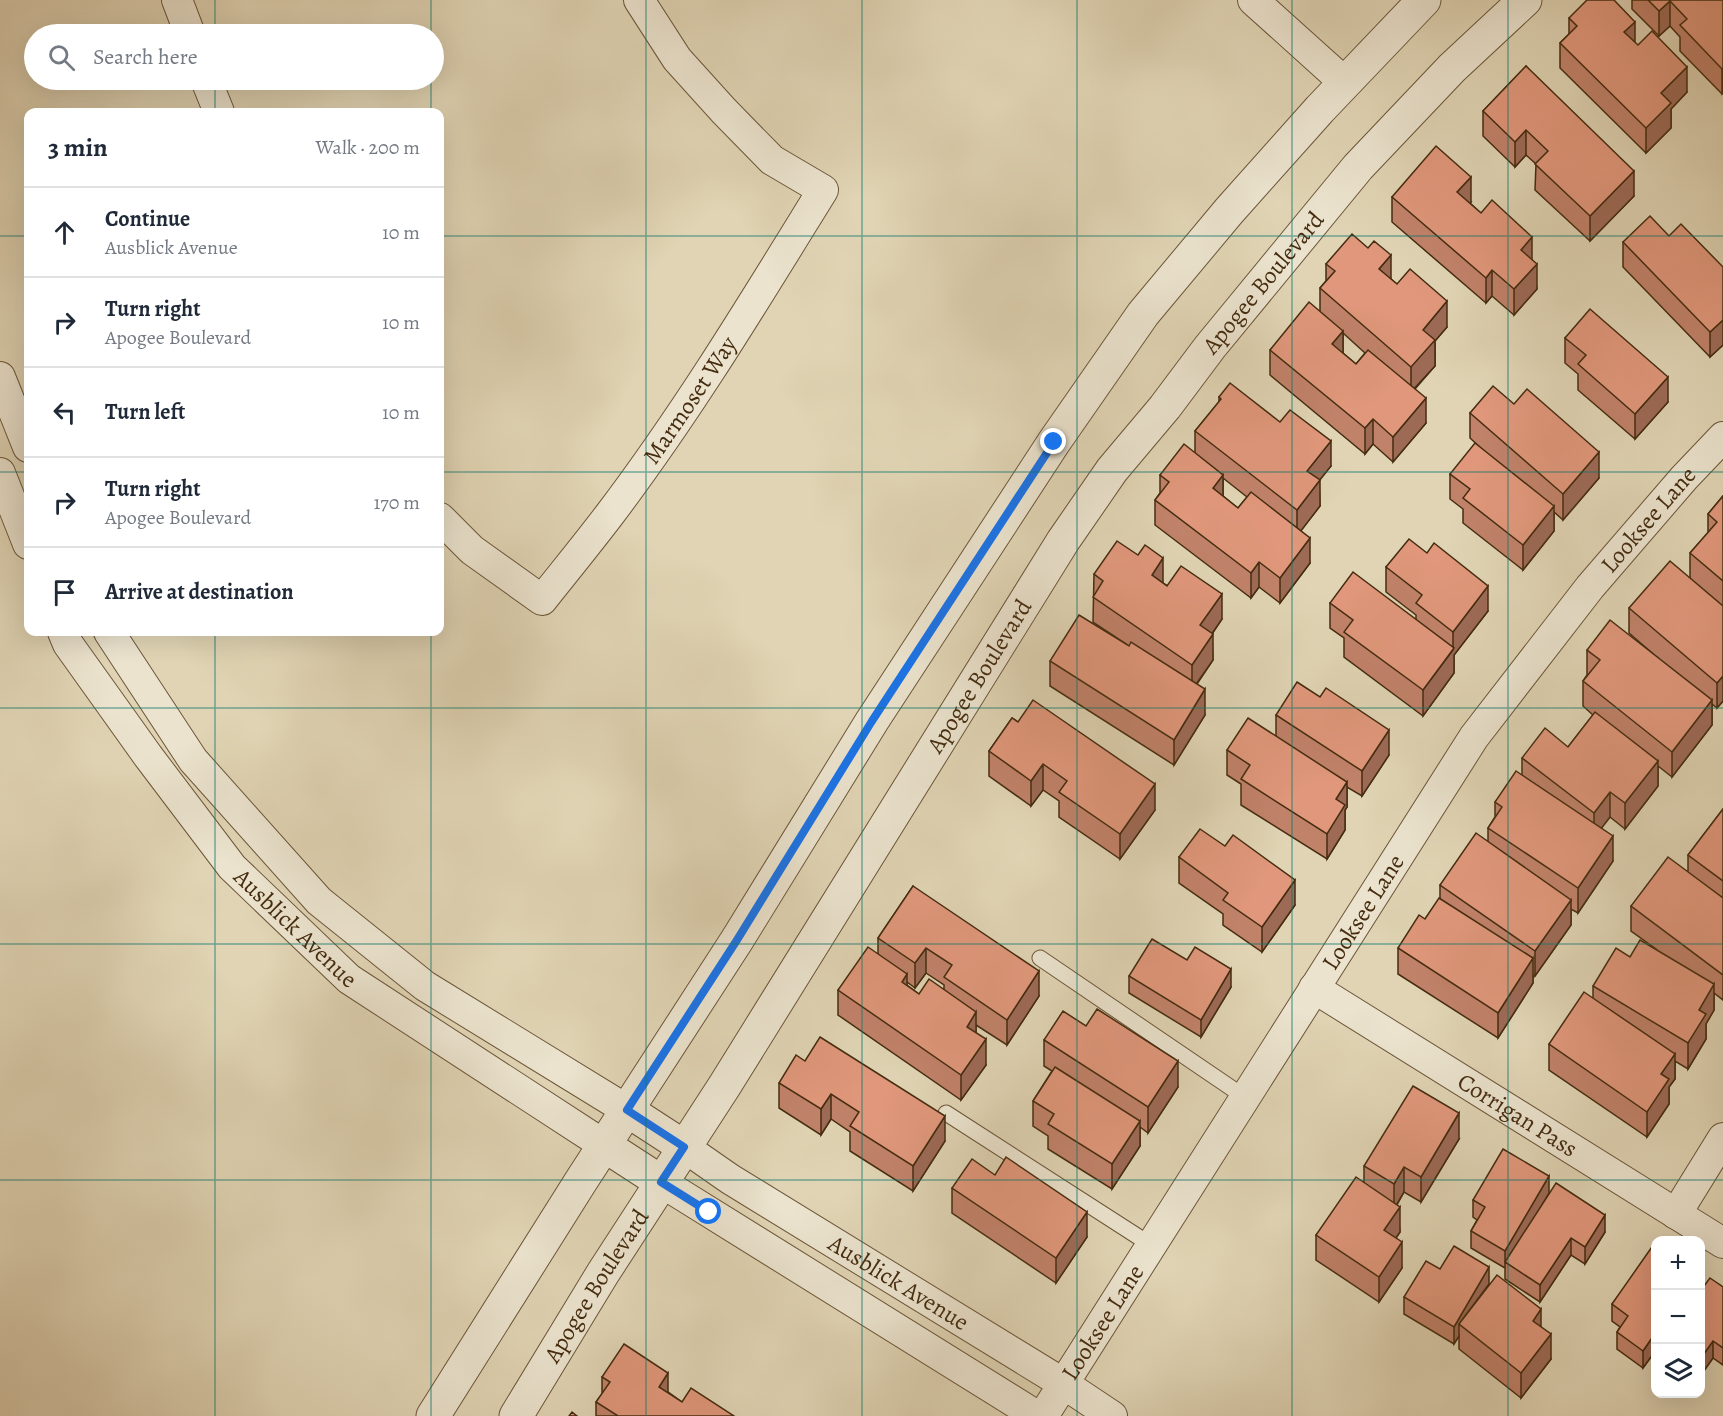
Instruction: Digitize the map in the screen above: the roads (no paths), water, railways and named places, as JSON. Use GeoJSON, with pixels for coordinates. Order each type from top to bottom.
{"type":"FeatureCollection","features":[{"type":"Feature","properties":{"kind":"street"},"geometry":{"type":"LineString","coordinates":[[177,0],[186,24]]}},
{"type":"Feature","properties":{"kind":"street","name":"Marmoset Way"},"geometry":{"type":"LineString","coordinates":[[444,522],[472,550],[542,600],[610,513],[681,413],[751,308],[823,190],[772,160],[724,111],[677,59],[639,0]]}},
{"type":"Feature","properties":{"kind":"street"},"geometry":{"type":"LineString","coordinates":[[1253,0],[1344,82]]}},
{"type":"Feature","properties":{"kind":"street"},"geometry":{"type":"LineString","coordinates":[[434,1416],[604,1145],[737,940],[872,721],[1054,442],[1143,314],[1229,211],[1344,82],[1424,0]]}},
{"type":"Feature","properties":{"kind":"street","name":"Apogee Boulevard"},"geometry":{"type":"LineString","coordinates":[[516,1416],[603,1273],[1063,541],[1112,470],[1165,407],[1245,303],[1358,167],[1452,68],[1525,0]]}},
{"type":"Feature","properties":{"kind":"street"},"geometry":{"type":"LineString","coordinates":[[210,90],[217,108]]}},
{"type":"Feature","properties":{"kind":"street"},"geometry":{"type":"LineString","coordinates":[[0,377],[24,437]]}},
{"type":"Feature","properties":{"kind":"street","name":"Looksee Lane"},"geometry":{"type":"LineString","coordinates":[[1044,1416],[1474,737],[1590,586],[1723,437]]}},
{"type":"Feature","properties":{"kind":"street"},"geometry":{"type":"LineString","coordinates":[[0,473],[24,534]]}},
{"type":"Feature","properties":{"kind":"street","name":"Ausblick Avenue"},"geometry":{"type":"LineString","coordinates":[[65,636],[68,644],[148,756],[232,867],[340,971],[604,1145]]}},
{"type":"Feature","properties":{"kind":"street","name":"Ausblick Avenue"},"geometry":{"type":"LineString","coordinates":[[111,636],[193,760],[319,901],[425,986],[627,1110]]}},
{"type":"Feature","properties":{"kind":"street","name":"Corrigan Pass"},"geometry":{"type":"LineString","coordinates":[[1314,988],[1723,1243]]}},
{"type":"Feature","properties":{"kind":"street"},"geometry":{"type":"LineString","coordinates":[[627,1110],[684,1147]]}},
{"type":"Feature","properties":{"kind":"street"},"geometry":{"type":"LineString","coordinates":[[1676,1214],[1723,1138]]}},
{"type":"Feature","properties":{"kind":"street"},"geometry":{"type":"LineString","coordinates":[[604,1145],[661,1182]]}},
{"type":"Feature","properties":{"kind":"street","name":"Ausblick Avenue"},"geometry":{"type":"LineString","coordinates":[[684,1147],[740,1185],[1064,1384],[1112,1416]]}},
{"type":"Feature","properties":{"kind":"street","name":"Ausblick Avenue"},"geometry":{"type":"LineString","coordinates":[[661,1182],[1037,1416]]}},
{"type":"Feature","properties":{"kind":"lane"},"geometry":{"type":"LineString","coordinates":[[1040,958],[1246,1098]]}},
{"type":"Feature","properties":{"kind":"lane"},"geometry":{"type":"LineString","coordinates":[[946,1113],[1151,1245]]}}]}
